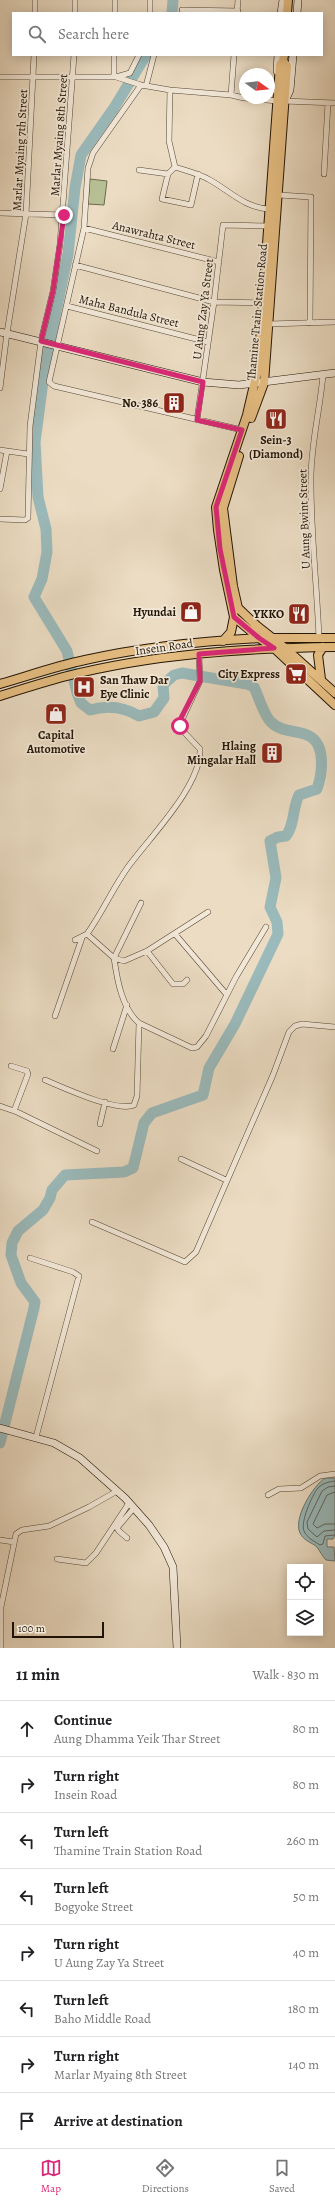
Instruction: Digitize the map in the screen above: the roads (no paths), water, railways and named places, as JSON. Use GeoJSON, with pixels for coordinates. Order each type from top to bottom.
{"type":"FeatureCollection","features":[{"type":"Feature","properties":{"kind":"main road"},"geometry":{"type":"LineString","coordinates":[[282,0],[282,12]]}},
{"type":"Feature","properties":{"kind":"main road"},"geometry":{"type":"LineString","coordinates":[[287,12],[288,0]]}},
{"type":"Feature","properties":{"kind":"main road"},"geometry":{"type":"LineString","coordinates":[[297,12],[298,0]]}},
{"type":"Feature","properties":{"kind":"main road"},"geometry":{"type":"LineString","coordinates":[[281,101],[290,90],[293,56]]}},
{"type":"Feature","properties":{"kind":"main road","name":"Thamine Train Station Road"},"geometry":{"type":"LineString","coordinates":[[234,617],[220,549],[216,507],[242,430],[260,383],[281,101],[287,66],[282,57]]}},
{"type":"Feature","properties":{"kind":"main road","name":"Thamine Train Station Road"},"geometry":{"type":"LineString","coordinates":[[281,101],[279,195],[269,226],[264,303],[269,324],[260,383],[222,508],[238,608],[257,626],[274,638],[321,679],[335,693]]}},
{"type":"Feature","properties":{"kind":"main road"},"geometry":{"type":"LineString","coordinates":[[3,332],[203,382],[239,385],[335,374]]}},
{"type":"Feature","properties":{"kind":"main road"},"geometry":{"type":"LineString","coordinates":[[223,641],[231,632],[234,617],[259,638],[274,648],[335,705]]}},
{"type":"Feature","properties":{"kind":"main road","name":"Insein Road"},"geometry":{"type":"LineString","coordinates":[[0,684],[78,661],[164,647],[259,638],[335,638]]}},
{"type":"Feature","properties":{"kind":"main road"},"geometry":{"type":"LineString","coordinates":[[321,679],[318,655],[324,647]]}},
{"type":"Feature","properties":{"kind":"main road","name":"Insein Road"},"geometry":{"type":"LineString","coordinates":[[0,696],[67,676],[151,660],[199,654],[274,648],[335,647]]}},
{"type":"Feature","properties":{"kind":"main road"},"geometry":{"type":"LineString","coordinates":[[0,1428],[54,1443],[80,1458],[117,1491],[148,1525],[164,1547],[173,1567],[177,1648]]}},
{"type":"Feature","properties":{"kind":"street"},"geometry":{"type":"LineString","coordinates":[[35,0],[35,12]]}},
{"type":"Feature","properties":{"kind":"street"},"geometry":{"type":"LineString","coordinates":[[75,0],[75,12]]}},
{"type":"Feature","properties":{"kind":"street"},"geometry":{"type":"LineString","coordinates":[[115,0],[115,12]]}},
{"type":"Feature","properties":{"kind":"street"},"geometry":{"type":"LineString","coordinates":[[150,0],[150,12]]}},
{"type":"Feature","properties":{"kind":"street"},"geometry":{"type":"LineString","coordinates":[[182,10],[238,12],[238,0]]}},
{"type":"Feature","properties":{"kind":"street","name":"Marlar Myaing 7th Street"},"geometry":{"type":"LineString","coordinates":[[0,388],[3,332],[26,214],[34,56]]}},
{"type":"Feature","properties":{"kind":"street","name":"Marlar Myaing 8th Street"},"geometry":{"type":"LineString","coordinates":[[0,518],[28,519],[28,454],[30,426],[43,341],[53,291],[64,215],[74,78],[74,56]]}},
{"type":"Feature","properties":{"kind":"street"},"geometry":{"type":"LineString","coordinates":[[114,56],[115,76]]}},
{"type":"Feature","properties":{"kind":"street"},"geometry":{"type":"LineString","coordinates":[[0,77],[74,78],[115,76],[130,73],[138,56]]}},
{"type":"Feature","properties":{"kind":"street"},"geometry":{"type":"LineString","coordinates":[[154,56],[143,85],[93,153],[88,168],[84,228],[57,345],[50,385],[242,430]]}},
{"type":"Feature","properties":{"kind":"street"},"geometry":{"type":"LineString","coordinates":[[231,95],[234,56]]}},
{"type":"Feature","properties":{"kind":"street"},"geometry":{"type":"LineString","coordinates":[[115,76],[135,83],[170,90],[281,101],[335,103]]}},
{"type":"Feature","properties":{"kind":"street"},"geometry":{"type":"LineString","coordinates":[[170,90],[169,141],[170,152],[175,167]]}},
{"type":"Feature","properties":{"kind":"street"},"geometry":{"type":"LineString","coordinates":[[324,174],[328,103]]}},
{"type":"Feature","properties":{"kind":"street"},"geometry":{"type":"LineString","coordinates":[[175,167],[168,174],[162,199],[191,206],[198,174]]}},
{"type":"Feature","properties":{"kind":"street"},"geometry":{"type":"LineString","coordinates":[[175,167],[198,174],[210,180],[244,204],[259,209],[273,211]]}},
{"type":"Feature","properties":{"kind":"street"},"geometry":{"type":"LineString","coordinates":[[139,170],[168,174]]}},
{"type":"Feature","properties":{"kind":"street"},"geometry":{"type":"LineString","coordinates":[[279,195],[311,197],[310,323]]}},
{"type":"Feature","properties":{"kind":"street"},"geometry":{"type":"LineString","coordinates":[[0,213],[64,215]]}},
{"type":"Feature","properties":{"kind":"street","name":"U Aung Zay Ya Street"},"geometry":{"type":"LineString","coordinates":[[197,420],[214,302],[223,224],[269,226]]}},
{"type":"Feature","properties":{"kind":"street","name":"Anawrahta Street"},"geometry":{"type":"LineString","coordinates":[[84,228],[219,262]]}},
{"type":"Feature","properties":{"kind":"street"},"geometry":{"type":"LineString","coordinates":[[75,266],[214,302],[264,303]]}},
{"type":"Feature","properties":{"kind":"street","name":"Maha Bandula Street"},"geometry":{"type":"LineString","coordinates":[[67,306],[208,342]]}},
{"type":"Feature","properties":{"kind":"street"},"geometry":{"type":"LineString","coordinates":[[269,324],[335,322]]}},
{"type":"Feature","properties":{"kind":"street","name":"U Aung Bwint Street"},"geometry":{"type":"LineString","coordinates":[[319,638],[311,483],[312,451],[321,405],[323,375]]}},
{"type":"Feature","properties":{"kind":"street"},"geometry":{"type":"LineString","coordinates":[[0,450],[28,454]]}},
{"type":"Feature","properties":{"kind":"street"},"geometry":{"type":"LineString","coordinates":[[0,489],[7,451]]}},
{"type":"Feature","properties":{"kind":"street"},"geometry":{"type":"LineString","coordinates":[[75,940],[82,938],[87,934],[128,868],[181,799],[197,765],[200,749],[182,730],[180,724],[200,681],[199,654]]}},
{"type":"Feature","properties":{"kind":"street"},"geometry":{"type":"LineString","coordinates":[[141,903],[114,958],[127,1005],[132,1016],[139,1023],[192,1048],[197,1047],[206,1036],[227,995],[266,927]]}},
{"type":"Feature","properties":{"kind":"street"},"geometry":{"type":"LineString","coordinates":[[87,934],[114,958],[124,961],[146,951],[208,912]]}},
{"type":"Feature","properties":{"kind":"street"},"geometry":{"type":"LineString","coordinates":[[174,934],[227,995]]}},
{"type":"Feature","properties":{"kind":"street"},"geometry":{"type":"LineString","coordinates":[[55,1016],[82,938]]}},
{"type":"Feature","properties":{"kind":"street"},"geometry":{"type":"LineString","coordinates":[[146,951],[172,984],[183,984],[187,980]]}},
{"type":"Feature","properties":{"kind":"street"},"geometry":{"type":"LineString","coordinates":[[113,1049],[127,1005]]}},
{"type":"Feature","properties":{"kind":"street"},"geometry":{"type":"LineString","coordinates":[[44,1080],[95,1101],[125,1107],[134,1105],[136,1101],[139,1023]]}},
{"type":"Feature","properties":{"kind":"street"},"geometry":{"type":"LineString","coordinates":[[92,1222],[185,1262],[196,1252],[226,1180],[273,1075],[289,1032],[295,1026],[302,1024],[335,1027]]}},
{"type":"Feature","properties":{"kind":"street"},"geometry":{"type":"LineString","coordinates":[[10,1066],[27,1072],[28,1074],[14,1111]]}},
{"type":"Feature","properties":{"kind":"street"},"geometry":{"type":"LineString","coordinates":[[100,1124],[105,1102]]}},
{"type":"Feature","properties":{"kind":"street"},"geometry":{"type":"LineString","coordinates":[[0,1106],[14,1111],[97,1152]]}},
{"type":"Feature","properties":{"kind":"street"},"geometry":{"type":"LineString","coordinates":[[181,1159],[226,1180]]}},
{"type":"Feature","properties":{"kind":"street"},"geometry":{"type":"LineString","coordinates":[[30,1258],[73,1272],[79,1276],[36,1437]]}},
{"type":"Feature","properties":{"kind":"street"},"geometry":{"type":"LineString","coordinates":[[268,1495],[279,1489],[301,1488],[320,1476],[335,1474]]}},
{"type":"Feature","properties":{"kind":"street"},"geometry":{"type":"LineString","coordinates":[[1,1648],[1,1607],[16,1534],[22,1530],[49,1526],[89,1507],[117,1491]]}},
{"type":"Feature","properties":{"kind":"street"},"geometry":{"type":"LineString","coordinates":[[127,1538],[117,1528],[131,1506]]}},
{"type":"Feature","properties":{"kind":"street"},"geometry":{"type":"LineString","coordinates":[[57,1559],[86,1563],[96,1553],[131,1506]]}},
{"type":"Feature","properties":{"kind":"street"},"geometry":{"type":"LineString","coordinates":[[0,1540],[14,1542]]}},
{"type":"Feature","properties":{"kind":"water"},"geometry":{"type":"Polygon","coordinates":[[[325,1478],[335,1478],[335,1535],[333,1539],[327,1539],[327,1547],[334,1547],[335,1561],[326,1560],[317,1547],[302,1536],[299,1527],[299,1519],[305,1503],[315,1488],[325,1478]]]}},
{"type":"Feature","properties":{"kind":"waterway"},"geometry":{"type":"LineString","coordinates":[[172,12],[173,0]]}},
{"type":"Feature","properties":{"kind":"waterway"},"geometry":{"type":"LineString","coordinates":[[0,1443],[35,1302],[21,1283],[11,1255],[12,1243],[18,1231],[43,1210],[50,1198],[52,1190],[65,1175],[124,1172],[133,1168],[144,1123],[152,1113],[203,1095],[209,1068],[235,1024],[278,934],[277,922],[270,907],[276,878],[270,841],[278,837],[286,836],[291,826],[299,795],[317,789],[322,762],[319,747],[316,742],[311,737],[286,730],[271,722],[268,719],[254,687],[247,684],[182,673],[174,675],[163,685],[164,698],[154,712],[139,716],[121,709],[109,707],[90,710],[81,703],[77,693],[67,651],[34,597],[42,579],[47,552],[46,529],[38,497],[35,442],[46,359],[68,254],[75,188],[81,155],[114,108],[145,56]]}},
{"type":"Feature","properties":{"kind":"place","name":"No. 386"},"geometry":{"type":"Point","coordinates":[174,403]}},
{"type":"Feature","properties":{"kind":"place","name":"Sein-3 (Diamond)"},"geometry":{"type":"Point","coordinates":[276,419]}},
{"type":"Feature","properties":{"kind":"place","name":"Hyundai"},"geometry":{"type":"Point","coordinates":[191,612]}},
{"type":"Feature","properties":{"kind":"place","name":"YKKO"},"geometry":{"type":"Point","coordinates":[299,614]}},
{"type":"Feature","properties":{"kind":"place","name":"City Express"},"geometry":{"type":"Point","coordinates":[296,674]}},
{"type":"Feature","properties":{"kind":"place","name":"San Thaw Dar Eye Clinic"},"geometry":{"type":"Point","coordinates":[84,687]}},
{"type":"Feature","properties":{"kind":"place","name":"Capital Automotive"},"geometry":{"type":"Point","coordinates":[56,714]}},
{"type":"Feature","properties":{"kind":"place","name":"Hlaing Mingalar Hall"},"geometry":{"type":"Point","coordinates":[272,753]}}]}
